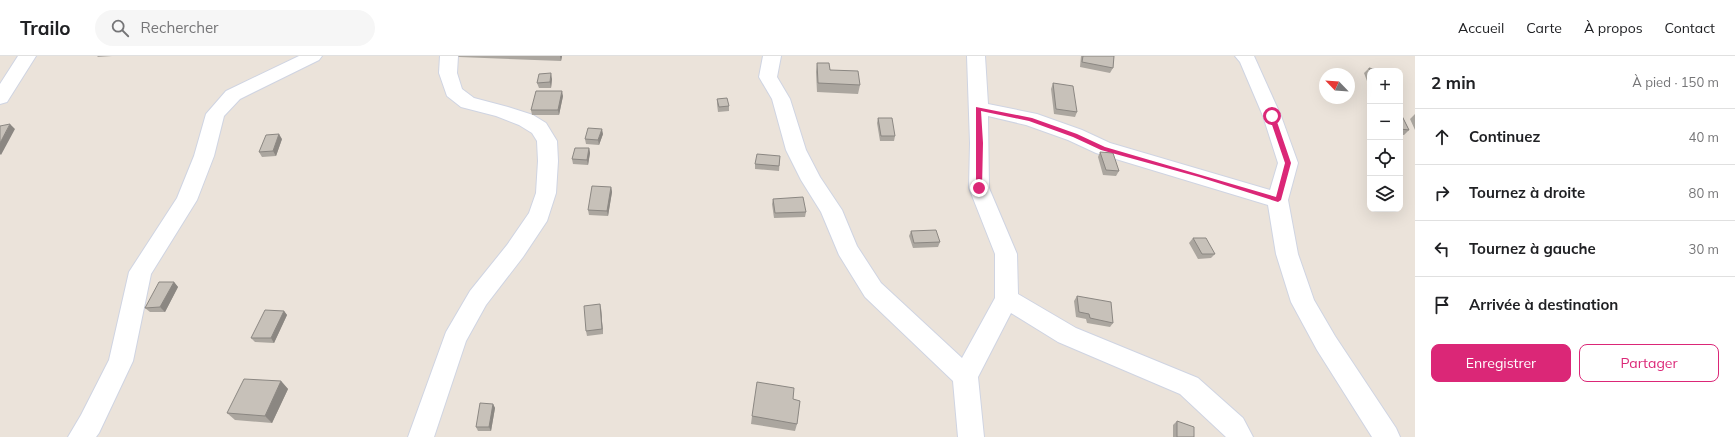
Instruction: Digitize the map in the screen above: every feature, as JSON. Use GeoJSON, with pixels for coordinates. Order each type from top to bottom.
{"type":"FeatureCollection","features":[{"type":"Feature","properties":{"kind":"street"},"geometry":{"type":"LineString","coordinates":[[0,98],[28,56]]}},
{"type":"Feature","properties":{"kind":"street"},"geometry":{"type":"LineString","coordinates":[[81,437],[90,424],[121,360],[140,272],[168,232],[187,200],[204,156],[215,114],[233,96],[244,89],[289,69],[313,56]]}},
{"type":"Feature","properties":{"kind":"street"},"geometry":{"type":"LineString","coordinates":[[421,437],[455,339],[478,298],[515,251],[539,215],[546,194],[548,161],[547,141],[539,128],[526,120],[501,111],[468,103],[454,92],[448,73],[449,56]]}},
{"type":"Feature","properties":{"kind":"street"},"geometry":{"type":"LineString","coordinates":[[772,56],[768,76],[781,99],[796,150],[811,180],[831,210],[847,249],[873,290],[965,376]]}},
{"type":"Feature","properties":{"kind":"street"},"geometry":{"type":"LineString","coordinates":[[971,437],[965,376],[1007,299],[1006,254],[979,188],[980,143],[976,56]]}},
{"type":"Feature","properties":{"kind":"street"},"geometry":{"type":"LineString","coordinates":[[1244,56],[1248,60],[1272,116],[1288,163],[1278,200],[1287,254],[1303,302],[1338,363],[1387,437]]}},
{"type":"Feature","properties":{"kind":"street"},"geometry":{"type":"LineString","coordinates":[[978,108],[1030,119],[1075,135],[1103,148],[1278,200]]}},
{"type":"Feature","properties":{"kind":"street"},"geometry":{"type":"LineString","coordinates":[[1007,299],[1067,335],[1189,386],[1234,428],[1240,437]]}},
{"type":"Feature","properties":{"kind":"building"},"geometry":{"type":"Polygon","coordinates":[[[1083,56],[1114,56],[1113,68],[1082,62],[1083,56]]]}},
{"type":"Feature","properties":{"kind":"building"},"geometry":{"type":"Polygon","coordinates":[[[817,63],[829,63],[830,70],[858,71],[860,85],[818,83],[817,63]]]}},
{"type":"Feature","properties":{"kind":"building"},"geometry":{"type":"Polygon","coordinates":[[[551,73],[550,82],[537,83],[539,74],[551,73]]]}},
{"type":"Feature","properties":{"kind":"building"},"geometry":{"type":"Polygon","coordinates":[[[1053,83],[1073,86],[1077,112],[1056,109],[1053,83]]]}},
{"type":"Feature","properties":{"kind":"building"},"geometry":{"type":"Polygon","coordinates":[[[536,91],[562,91],[558,110],[531,110],[536,91]]]}},
{"type":"Feature","properties":{"kind":"building"},"geometry":{"type":"Polygon","coordinates":[[[727,98],[729,106],[719,107],[717,99],[727,98]]]}},
{"type":"Feature","properties":{"kind":"building"},"geometry":{"type":"Polygon","coordinates":[[[878,118],[892,118],[895,136],[881,136],[878,118]]]}},
{"type":"Feature","properties":{"kind":"building"},"geometry":{"type":"Polygon","coordinates":[[[1403,118],[1409,130],[1403,129],[1403,118]]]}},
{"type":"Feature","properties":{"kind":"building"},"geometry":{"type":"Polygon","coordinates":[[[10,124],[0,143],[0,126],[10,124]]]}},
{"type":"Feature","properties":{"kind":"building"},"geometry":{"type":"Polygon","coordinates":[[[588,128],[602,129],[598,140],[585,139],[588,128]]]}},
{"type":"Feature","properties":{"kind":"building"},"geometry":{"type":"Polygon","coordinates":[[[279,134],[273,151],[259,152],[266,135],[279,134]]]}},
{"type":"Feature","properties":{"kind":"building"},"geometry":{"type":"Polygon","coordinates":[[[575,148],[589,148],[587,160],[572,159],[575,148]]]}},
{"type":"Feature","properties":{"kind":"building"},"geometry":{"type":"Polygon","coordinates":[[[1100,152],[1113,153],[1119,171],[1106,170],[1100,152]]]}},
{"type":"Feature","properties":{"kind":"building"},"geometry":{"type":"Polygon","coordinates":[[[757,154],[780,156],[779,166],[755,164],[757,154]]]}},
{"type":"Feature","properties":{"kind":"building"},"geometry":{"type":"Polygon","coordinates":[[[592,186],[611,187],[607,211],[588,210],[592,186]]]}},
{"type":"Feature","properties":{"kind":"building"},"geometry":{"type":"Polygon","coordinates":[[[803,197],[806,212],[775,213],[773,199],[803,197]]]}},
{"type":"Feature","properties":{"kind":"building"},"geometry":{"type":"Polygon","coordinates":[[[936,230],[940,242],[914,243],[911,231],[936,230]]]}},
{"type":"Feature","properties":{"kind":"building"},"geometry":{"type":"Polygon","coordinates":[[[1193,238],[1206,238],[1215,254],[1202,254],[1193,238]]]}},
{"type":"Feature","properties":{"kind":"building"},"geometry":{"type":"Polygon","coordinates":[[[159,282],[174,282],[160,307],[145,308],[159,282]]]}},
{"type":"Feature","properties":{"kind":"building"},"geometry":{"type":"Polygon","coordinates":[[[1077,296],[1111,302],[1113,323],[1090,318],[1089,314],[1079,312],[1077,296]]]}},
{"type":"Feature","properties":{"kind":"building"},"geometry":{"type":"Polygon","coordinates":[[[600,304],[602,329],[586,331],[584,306],[600,304]]]}},
{"type":"Feature","properties":{"kind":"building"},"geometry":{"type":"Polygon","coordinates":[[[265,310],[284,311],[271,338],[251,338],[265,310]]]}},
{"type":"Feature","properties":{"kind":"building"},"geometry":{"type":"Polygon","coordinates":[[[244,379],[281,381],[265,416],[227,413],[244,379]]]}},
{"type":"Feature","properties":{"kind":"building"},"geometry":{"type":"Polygon","coordinates":[[[757,382],[794,388],[793,399],[800,401],[797,424],[752,416],[757,382]]]}},
{"type":"Feature","properties":{"kind":"building"},"geometry":{"type":"Polygon","coordinates":[[[480,403],[493,404],[489,427],[476,427],[480,403]]]}},
{"type":"Feature","properties":{"kind":"building"},"geometry":{"type":"Polygon","coordinates":[[[1177,421],[1194,427],[1194,437],[1177,437],[1177,421]]]}},
{"type":"Feature","properties":{"kind":"route"},"geometry":{"type":"LineString","coordinates":[[979,188],[980,143],[978,108],[1030,119],[1075,135],[1103,148],[1278,200],[1288,163],[1272,116]]}}]}
